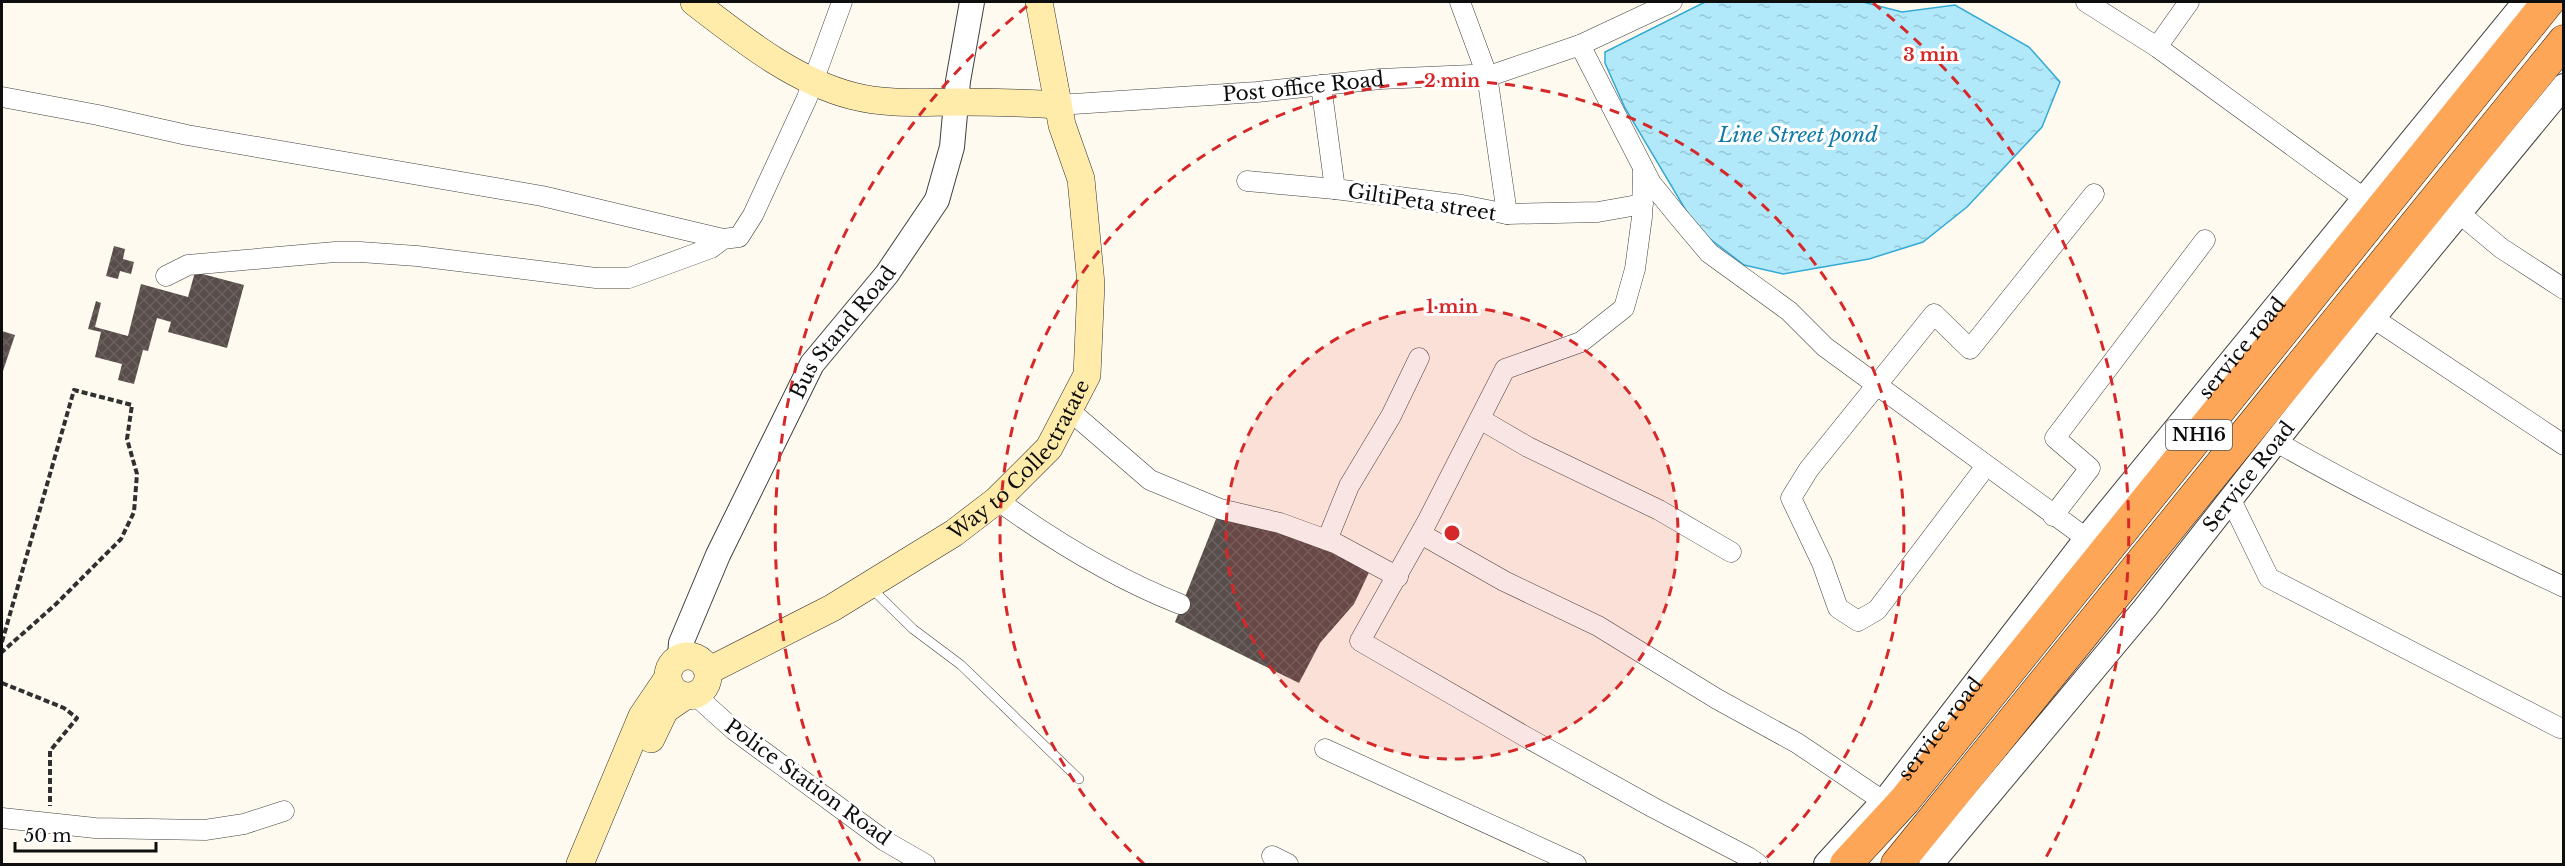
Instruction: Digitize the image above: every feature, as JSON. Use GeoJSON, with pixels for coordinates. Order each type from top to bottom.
{"type":"FeatureCollection","features":[{"type":"Feature","properties":{"kind":"highway","name":"NH16"},"geometry":{"type":"LineString","coordinates":[[1846,864],[1905,800],[2548,2]]}},
{"type":"Feature","properties":{"kind":"highway","name":"NH16"},"geometry":{"type":"LineString","coordinates":[[1897,864],[1938,818],[2564,41]]}},
{"type":"Feature","properties":{"kind":"main road","name":"Post office Road"},"geometry":{"type":"LineString","coordinates":[[694,2],[743,39],[789,69],[852,96],[894,103],[1058,105]]}},
{"type":"Feature","properties":{"kind":"main road","name":"Way to Collectratate"},"geometry":{"type":"LineString","coordinates":[[682,682],[694,656],[705,664],[708,671],[832,609],[954,532],[997,500],[1049,448],[1069,410],[1087,375],[1091,284],[1081,179],[1062,125],[1039,2]]}},
{"type":"Feature","properties":{"kind":"main road"},"geometry":{"type":"LineString","coordinates":[[580,864],[642,716],[682,682]]}},
{"type":"Feature","properties":{"kind":"main road"},"geometry":{"type":"LineString","coordinates":[[595,864],[642,756],[682,682]]}},
{"type":"Feature","properties":{"kind":"street"},"geometry":{"type":"LineString","coordinates":[[2,97],[187,135],[543,196],[723,239],[739,237],[753,215],[807,98],[842,2]]}},
{"type":"Feature","properties":{"kind":"street","name":"Bus Stand Road"},"geometry":{"type":"LineString","coordinates":[[682,682],[681,644],[718,555],[812,364],[887,274],[937,200],[952,147],[958,81],[972,2]]}},
{"type":"Feature","properties":{"kind":"street","name":"GiltiPeta street"},"geometry":{"type":"LineString","coordinates":[[1460,2],[1487,75],[1507,214]]}},
{"type":"Feature","properties":{"kind":"street","name":"Post office Road"},"geometry":{"type":"LineString","coordinates":[[1058,105],[1173,98],[1380,79],[1487,75],[1580,45],[1672,2]]}},
{"type":"Feature","properties":{"kind":"street"},"geometry":{"type":"LineString","coordinates":[[2086,2],[2157,47],[2365,198]]}},
{"type":"Feature","properties":{"kind":"street"},"geometry":{"type":"LineString","coordinates":[[2157,47],[2189,2]]}},
{"type":"Feature","properties":{"kind":"street","name":"service road"},"geometry":{"type":"LineString","coordinates":[[1826,864],[1883,801],[2086,538],[2525,2]]}},
{"type":"Feature","properties":{"kind":"street"},"geometry":{"type":"LineString","coordinates":[[1580,45],[1651,183],[1709,253],[1789,311],[1825,347],[2086,538]]}},
{"type":"Feature","properties":{"kind":"street","name":"GiltiPeta street"},"geometry":{"type":"LineString","coordinates":[[1321,85],[1335,189],[1462,205],[1507,214],[1598,212],[1642,204]]}},
{"type":"Feature","properties":{"kind":"street","name":"Service Road"},"geometry":{"type":"LineString","coordinates":[[1931,864],[2145,608],[2373,318],[2564,86]]}},
{"type":"Feature","properties":{"kind":"street"},"geometry":{"type":"LineString","coordinates":[[1643,168],[1642,204],[1635,269],[1624,308],[1581,342],[1505,369],[1421,534],[1360,641],[1526,737],[1758,864]]}},
{"type":"Feature","properties":{"kind":"street"},"geometry":{"type":"LineString","coordinates":[[1248,181],[1335,189]]}},
{"type":"Feature","properties":{"kind":"street"},"geometry":{"type":"LineString","coordinates":[[1986,466],[1876,610],[1858,621],[1838,608],[1822,563],[1791,498],[1809,469],[1934,314],[1970,348],[2094,194]]}},
{"type":"Feature","properties":{"kind":"street"},"geometry":{"type":"LineString","coordinates":[[2459,213],[2501,248],[2564,289]]}},
{"type":"Feature","properties":{"kind":"street"},"geometry":{"type":"LineString","coordinates":[[166,276],[188,265],[334,252],[360,252],[417,256],[585,277],[629,278],[711,248],[723,239]]}},
{"type":"Feature","properties":{"kind":"street"},"geometry":{"type":"LineString","coordinates":[[2053,516],[2090,468],[2055,438],[2205,240]]}},
{"type":"Feature","properties":{"kind":"street"},"geometry":{"type":"LineString","coordinates":[[2373,318],[2564,445]]}},
{"type":"Feature","properties":{"kind":"street"},"geometry":{"type":"LineString","coordinates":[[1327,540],[1349,486],[1391,416],[1419,358]]}},
{"type":"Feature","properties":{"kind":"street"},"geometry":{"type":"LineString","coordinates":[[1069,410],[1150,480],[1220,509],[1280,523],[1327,540],[1398,577]]}},
{"type":"Feature","properties":{"kind":"street"},"geometry":{"type":"LineString","coordinates":[[1480,418],[1528,447],[1659,510],[1731,552]]}},
{"type":"Feature","properties":{"kind":"street"},"geometry":{"type":"LineString","coordinates":[[2275,441],[2439,528],[2564,587]]}},
{"type":"Feature","properties":{"kind":"street"},"geometry":{"type":"LineString","coordinates":[[2230,498],[2269,578],[2560,728]]}},
{"type":"Feature","properties":{"kind":"street"},"geometry":{"type":"LineString","coordinates":[[997,500],[1088,560],[1148,591],[1180,604]]}},
{"type":"Feature","properties":{"kind":"street"},"geometry":{"type":"LineString","coordinates":[[1421,534],[1504,581],[1598,626],[1717,699],[1797,744],[1883,801]]}},
{"type":"Feature","properties":{"kind":"street","name":"Police Station Road"},"geometry":{"type":"LineString","coordinates":[[682,682],[734,730],[885,841],[925,864]]}},
{"type":"Feature","properties":{"kind":"street"},"geometry":{"type":"LineString","coordinates":[[1325,749],[1576,864]]}},
{"type":"Feature","properties":{"kind":"street"},"geometry":{"type":"LineString","coordinates":[[2,818],[95,828],[205,830],[244,824],[284,811]]}},
{"type":"Feature","properties":{"kind":"lane"},"geometry":{"type":"LineString","coordinates":[[869,585],[913,629],[961,665],[1079,779]]}},
{"type":"Feature","properties":{"kind":"path"},"geometry":{"type":"LineString","coordinates":[[2,642],[74,390],[132,405],[127,439],[137,474],[134,512],[121,539],[56,604],[2,652]]}},
{"type":"Feature","properties":{"kind":"path"},"geometry":{"type":"LineString","coordinates":[[2,683],[64,708],[77,718],[50,751],[50,824]]}},
{"type":"Feature","properties":{"kind":"water","name":"Line Street pond"},"geometry":{"type":"Polygon","coordinates":[[[1705,2],[1863,2],[1902,12],[1955,5],[2029,47],[2060,82],[2042,127],[1967,207],[1923,242],[1869,259],[1783,274],[1744,265],[1697,229],[1625,108],[1605,63],[1605,52],[1705,2]]]}},
{"type":"Feature","properties":{"kind":"building"},"geometry":{"type":"Polygon","coordinates":[[[114,246],[125,249],[123,259],[134,262],[131,274],[120,271],[118,279],[106,276],[114,246]]]}},
{"type":"Feature","properties":{"kind":"building"},"geometry":{"type":"Polygon","coordinates":[[[195,272],[244,285],[227,348],[168,332],[171,322],[157,318],[148,351],[143,350],[134,384],[118,380],[122,364],[95,357],[101,332],[88,329],[96,301],[101,303],[95,327],[128,336],[141,284],[188,297],[195,272]]]}},
{"type":"Feature","properties":{"kind":"building"},"geometry":{"type":"Polygon","coordinates":[[[2,331],[15,335],[2,374],[2,331]]]}},
{"type":"Feature","properties":{"kind":"building"},"geometry":{"type":"Polygon","coordinates":[[[1220,509],[1373,564],[1354,604],[1320,643],[1299,683],[1175,622],[1220,509]]]}}]}
